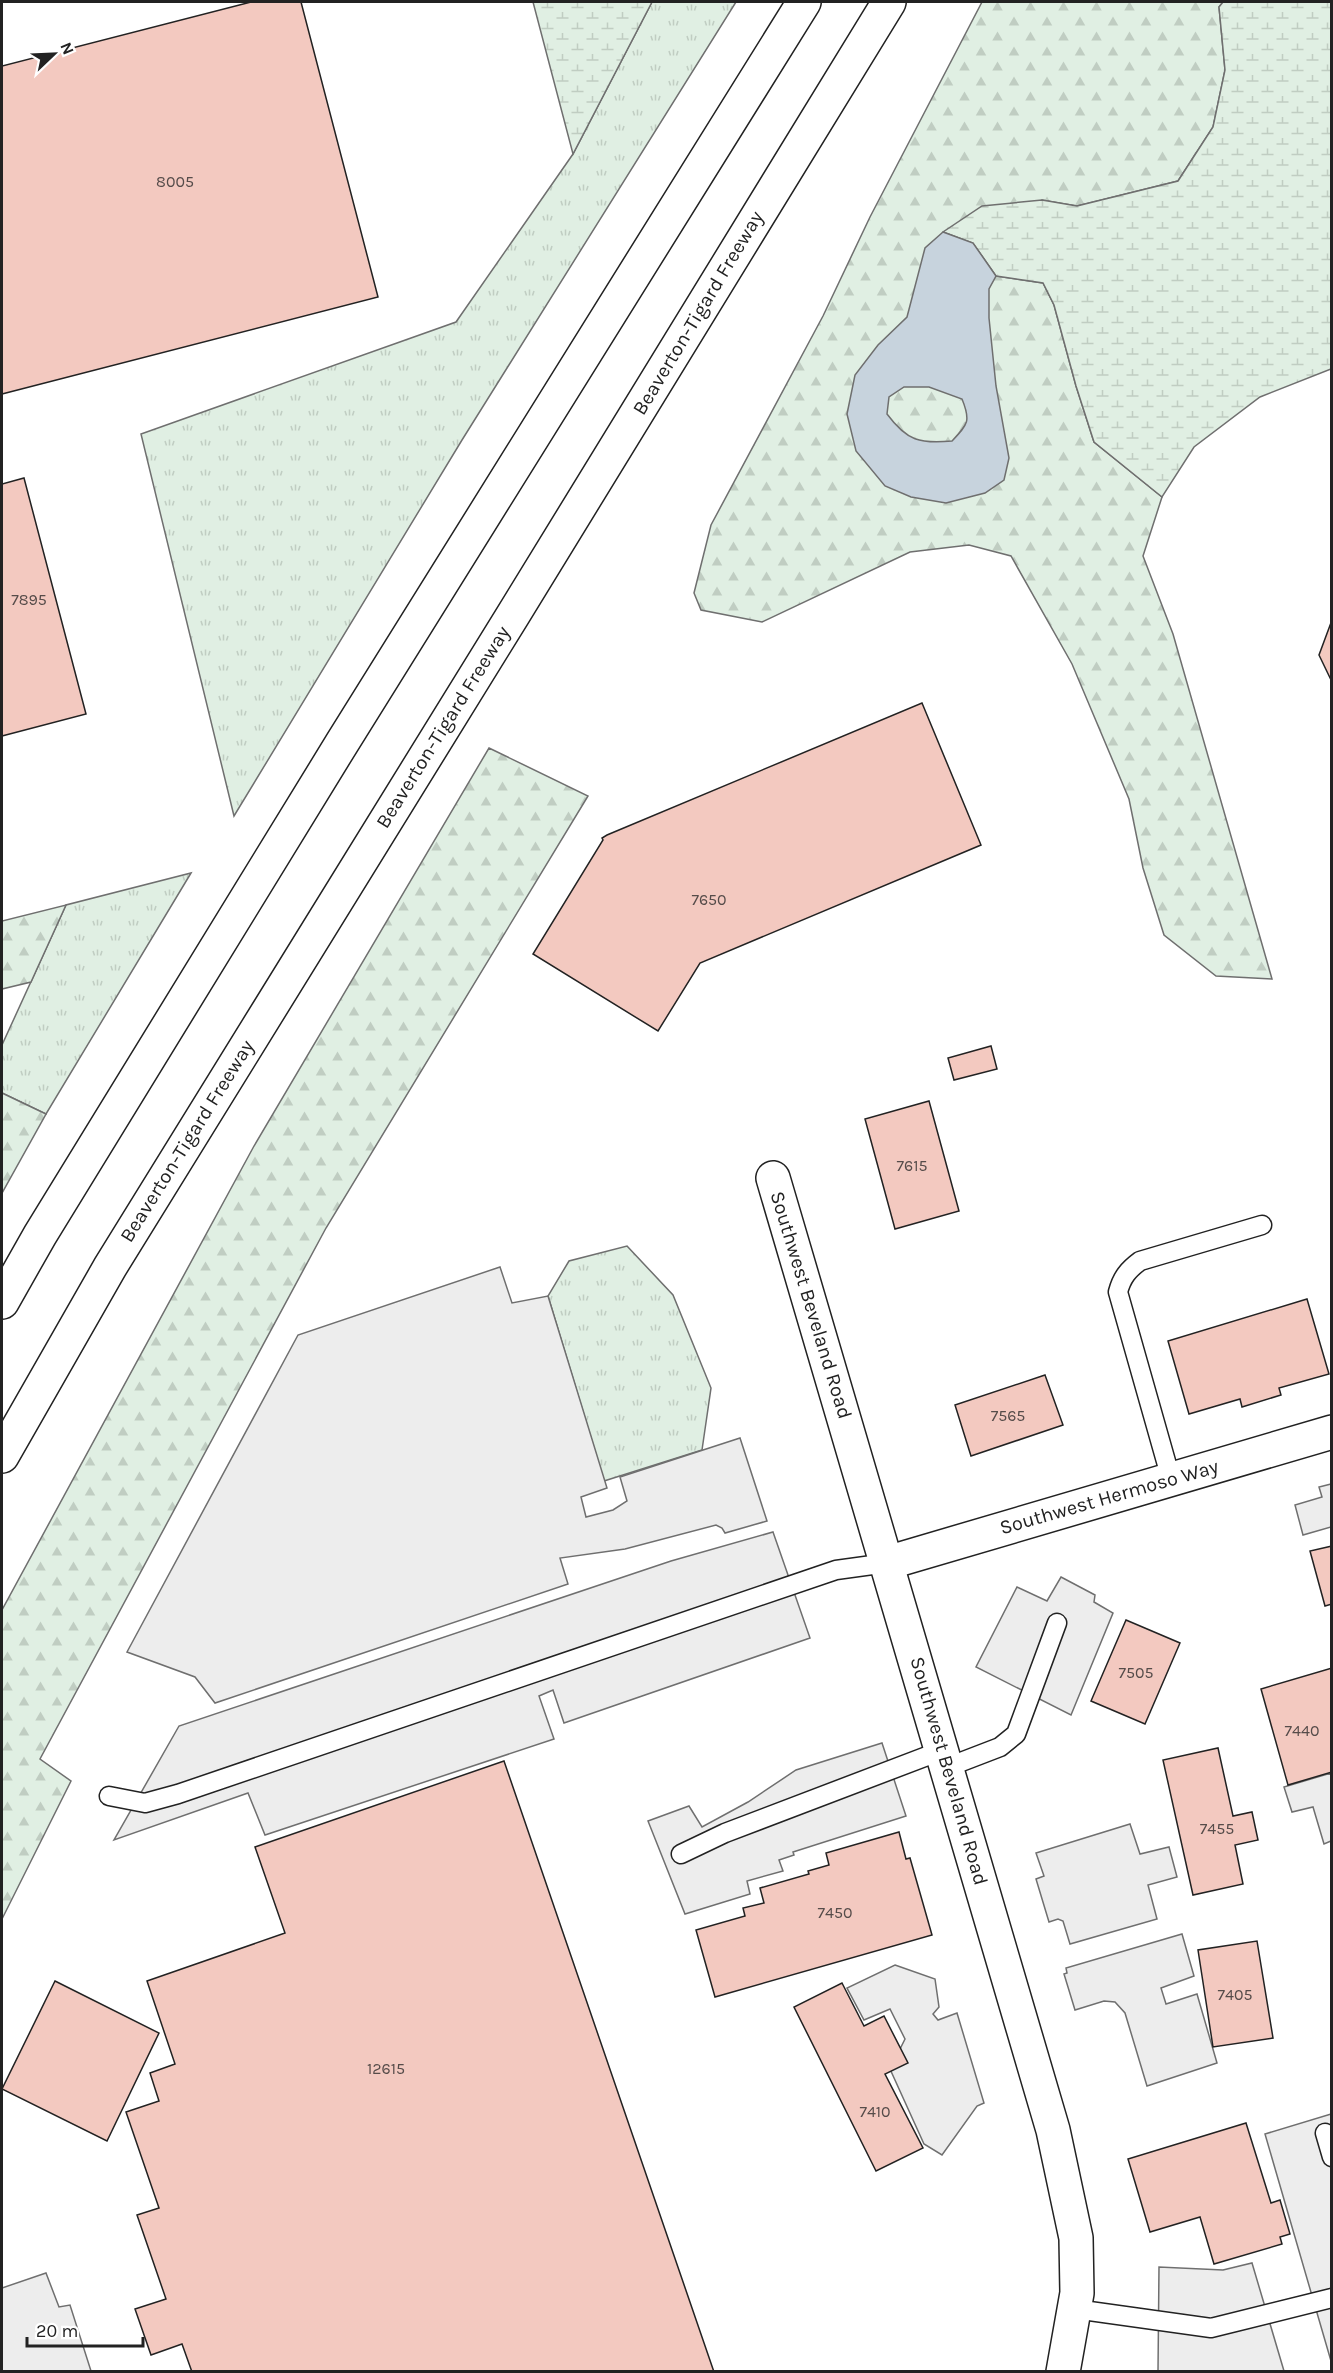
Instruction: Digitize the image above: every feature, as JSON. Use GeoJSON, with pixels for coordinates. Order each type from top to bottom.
{"type":"FeatureCollection","features":[{"type":"Feature","properties":{"kind":"main road"},"geometry":{"type":"LineString","coordinates":[[2,1302],[46,1225],[342,743],[804,2]]}},
{"type":"Feature","properties":{"kind":"main road","name":"Beaverton-Tigard Freeway"},"geometry":{"type":"LineString","coordinates":[[2,1455],[110,1267],[507,626],[889,2]]}},
{"type":"Feature","properties":{"kind":"main road","name":"Southwest Beveland Road"},"geometry":{"type":"LineString","coordinates":[[773,1178],[1053,2130],[1076,2238],[1077,2293],[1063,2372]]}},
{"type":"Feature","properties":{"kind":"main road","name":"Southwest Hermoso Way"},"geometry":{"type":"LineString","coordinates":[[887,1563],[1332,1432]]}},
{"type":"Feature","properties":{"kind":"lane"},"geometry":{"type":"LineString","coordinates":[[1171,1479],[1118,1292],[1121,1280],[1128,1270],[1140,1262],[1262,1226]]}},
{"type":"Feature","properties":{"kind":"lane"},"geometry":{"type":"LineString","coordinates":[[109,1796],[145,1803],[178,1794],[836,1570],[887,1563]]}},
{"type":"Feature","properties":{"kind":"lane"},"geometry":{"type":"LineString","coordinates":[[681,1854],[725,1833],[945,1758],[1000,1747],[1016,1734],[1057,1623]]}},
{"type":"Feature","properties":{"kind":"lane"},"geometry":{"type":"LineString","coordinates":[[1324,2133],[1332,2157]]}},
{"type":"Feature","properties":{"kind":"lane"},"geometry":{"type":"LineString","coordinates":[[1075,2309],[1211,2328],[1332,2298]]}},
{"type":"Feature","properties":{"kind":"green space"},"geometry":{"type":"Polygon","coordinates":[[[533,2],[652,2],[573,154],[533,2]]]}},
{"type":"Feature","properties":{"kind":"green space"},"geometry":{"type":"Polygon","coordinates":[[[652,2],[736,2],[462,440],[234,816],[141,434],[456,322],[573,154],[652,2]]]}},
{"type":"Feature","properties":{"kind":"green space"},"geometry":{"type":"Polygon","coordinates":[[[982,2],[1223,2],[1219,7],[1225,70],[1213,127],[1178,181],[1077,206],[1042,200],[996,276],[1043,283],[1054,305],[1094,442],[1162,497],[1143,556],[1173,634],[1272,979],[1216,976],[1164,935],[1143,868],[1129,799],[1072,664],[1011,556],[969,545],[910,552],[762,622],[701,610],[694,593],[711,525],[823,316],[870,217],[982,2]]]}},
{"type":"Feature","properties":{"kind":"green space"},"geometry":{"type":"Polygon","coordinates":[[[1223,2],[1331,2],[1331,369],[1260,397],[1194,447],[1162,497],[1094,442],[1054,305],[1043,283],[996,276],[973,243],[943,232],[982,206],[1042,200],[1077,206],[1178,181],[1213,127],[1225,70],[1219,7],[1223,2]]]}},
{"type":"Feature","properties":{"kind":"green space"},"geometry":{"type":"Polygon","coordinates":[[[489,748],[588,796],[326,1228],[40,1759],[71,1781],[2,1919],[2,1610],[254,1146],[489,748]]]}},
{"type":"Feature","properties":{"kind":"green space"},"geometry":{"type":"Polygon","coordinates":[[[191,873],[46,1114],[2,1093],[2,1045],[66,905],[191,873]]]}},
{"type":"Feature","properties":{"kind":"green space"},"geometry":{"type":"Polygon","coordinates":[[[66,905],[31,982],[2,989],[2,921],[66,905]]]}},
{"type":"Feature","properties":{"kind":"green space"},"geometry":{"type":"Polygon","coordinates":[[[2,1093],[46,1114],[2,1193],[2,1093]]]}},
{"type":"Feature","properties":{"kind":"green space"},"geometry":{"type":"Polygon","coordinates":[[[627,1246],[673,1295],[711,1388],[702,1450],[604,1481],[548,1296],[569,1261],[627,1246]]]}},
{"type":"Feature","properties":{"kind":"shaded area"},"geometry":{"type":"Polygon","coordinates":[[[943,232],[973,243],[996,276],[989,289],[989,318],[996,386],[1009,458],[1004,480],[985,493],[946,503],[911,497],[885,486],[856,451],[847,414],[855,375],[878,345],[907,317],[925,248],[943,232]],[[904,387],[889,397],[887,414],[901,430],[915,439],[931,442],[952,441],[966,422],[967,417],[962,399],[929,387],[904,387]]]}},
{"type":"Feature","properties":{"kind":"shaded area"},"geometry":{"type":"Polygon","coordinates":[[[500,1267],[512,1303],[548,1296],[607,1488],[581,1497],[586,1517],[613,1510],[627,1501],[620,1477],[740,1438],[767,1521],[725,1533],[716,1525],[625,1549],[560,1558],[568,1584],[215,1703],[195,1677],[127,1652],[298,1335],[500,1267]]]}},
{"type":"Feature","properties":{"kind":"shaded area"},"geometry":{"type":"Polygon","coordinates":[[[1331,1484],[1331,1527],[1303,1535],[1295,1505],[1322,1497],[1319,1487],[1331,1484]]]}},
{"type":"Feature","properties":{"kind":"shaded area"},"geometry":{"type":"Polygon","coordinates":[[[773,1532],[810,1638],[564,1723],[553,1690],[539,1696],[554,1739],[265,1835],[248,1793],[114,1840],[179,1726],[671,1561],[773,1532]]]}},
{"type":"Feature","properties":{"kind":"shaded area"},"geometry":{"type":"Polygon","coordinates":[[[1061,1577],[1095,1595],[1094,1602],[1113,1613],[1071,1715],[976,1667],[1017,1587],[1047,1601],[1061,1577]]]}},
{"type":"Feature","properties":{"kind":"shaded area"},"geometry":{"type":"Polygon","coordinates":[[[882,1743],[906,1816],[793,1852],[794,1855],[779,1860],[783,1871],[747,1881],[750,1894],[685,1914],[648,1821],[689,1806],[702,1827],[748,1802],[796,1770],[882,1743]]]}},
{"type":"Feature","properties":{"kind":"shaded area"},"geometry":{"type":"Polygon","coordinates":[[[1331,1773],[1331,1841],[1324,1844],[1313,1807],[1292,1812],[1284,1787],[1331,1773]]]}},
{"type":"Feature","properties":{"kind":"shaded area"},"geometry":{"type":"Polygon","coordinates":[[[1130,1824],[1140,1854],[1169,1847],[1177,1877],[1148,1885],[1157,1919],[1070,1944],[1063,1921],[1058,1919],[1049,1922],[1036,1879],[1044,1876],[1036,1853],[1130,1824]]]}},
{"type":"Feature","properties":{"kind":"shaded area"},"geometry":{"type":"Polygon","coordinates":[[[1182,1934],[1194,1976],[1161,1988],[1166,2004],[1197,1994],[1217,2063],[1147,2086],[1125,2013],[1115,2002],[1104,2001],[1075,2010],[1064,1974],[1067,1973],[1066,1968],[1182,1934]]]}},
{"type":"Feature","properties":{"kind":"shaded area"},"geometry":{"type":"Polygon","coordinates":[[[895,1965],[935,1979],[939,2007],[933,2014],[938,2020],[957,2013],[984,2103],[977,2106],[942,2155],[924,2144],[890,2069],[905,2039],[890,2009],[864,2020],[847,1988],[895,1965]]]}},
{"type":"Feature","properties":{"kind":"shaded area"},"geometry":{"type":"Polygon","coordinates":[[[1331,2114],[1331,2361],[1265,2134],[1331,2114]]]}},
{"type":"Feature","properties":{"kind":"shaded area"},"geometry":{"type":"Polygon","coordinates":[[[1252,2263],[1284,2371],[1158,2372],[1159,2267],[1223,2270],[1252,2263]]]}},
{"type":"Feature","properties":{"kind":"shaded area"},"geometry":{"type":"Polygon","coordinates":[[[46,2273],[59,2307],[70,2305],[91,2371],[2,2371],[2,2288],[46,2273]]]}},
{"type":"Feature","properties":{"kind":"building"},"geometry":{"type":"Polygon","coordinates":[[[251,2],[301,2],[378,297],[2,394],[2,66],[251,2]]]}},
{"type":"Feature","properties":{"kind":"building"},"geometry":{"type":"Polygon","coordinates":[[[24,478],[86,714],[2,736],[2,484],[24,478]]]}},
{"type":"Feature","properties":{"kind":"building"},"geometry":{"type":"Polygon","coordinates":[[[1332,620],[1332,682],[1319,655],[1332,620]]]}},
{"type":"Feature","properties":{"kind":"building"},"geometry":{"type":"Polygon","coordinates":[[[922,703],[981,845],[700,963],[658,1031],[533,954],[603,840],[602,838],[922,703]]]}},
{"type":"Feature","properties":{"kind":"building"},"geometry":{"type":"Polygon","coordinates":[[[991,1046],[997,1069],[954,1080],[948,1058],[991,1046]]]}},
{"type":"Feature","properties":{"kind":"building"},"geometry":{"type":"Polygon","coordinates":[[[929,1101],[959,1211],[895,1229],[865,1119],[929,1101]]]}},
{"type":"Feature","properties":{"kind":"building"},"geometry":{"type":"Polygon","coordinates":[[[1307,1299],[1329,1374],[1279,1388],[1281,1395],[1242,1407],[1240,1399],[1189,1414],[1168,1341],[1307,1299]]]}},
{"type":"Feature","properties":{"kind":"building"},"geometry":{"type":"Polygon","coordinates":[[[1045,1375],[1063,1425],[971,1456],[955,1405],[1045,1375]]]}},
{"type":"Feature","properties":{"kind":"building"},"geometry":{"type":"Polygon","coordinates":[[[1332,1546],[1332,1604],[1325,1606],[1310,1551],[1332,1546]]]}},
{"type":"Feature","properties":{"kind":"building"},"geometry":{"type":"Polygon","coordinates":[[[1126,1620],[1180,1643],[1145,1724],[1091,1701],[1126,1620]]]}},
{"type":"Feature","properties":{"kind":"building"},"geometry":{"type":"Polygon","coordinates":[[[1332,1668],[1332,1772],[1288,1785],[1261,1689],[1332,1668]]]}},
{"type":"Feature","properties":{"kind":"building"},"geometry":{"type":"Polygon","coordinates":[[[1218,1748],[1233,1816],[1252,1812],[1258,1840],[1235,1845],[1243,1884],[1193,1895],[1163,1760],[1218,1748]]]}},
{"type":"Feature","properties":{"kind":"building"},"geometry":{"type":"Polygon","coordinates":[[[504,1761],[714,2372],[192,2372],[182,2344],[151,2355],[135,2309],[166,2299],[137,2215],[159,2208],[126,2112],[159,2101],[150,2073],[175,2064],[147,1981],[285,1933],[255,1847],[504,1761]]]}},
{"type":"Feature","properties":{"kind":"building"},"geometry":{"type":"Polygon","coordinates":[[[899,1832],[906,1859],[910,1858],[932,1935],[715,1997],[696,1930],[745,1916],[743,1908],[764,1903],[760,1888],[809,1874],[808,1871],[829,1865],[826,1853],[899,1832]]]}},
{"type":"Feature","properties":{"kind":"building"},"geometry":{"type":"Polygon","coordinates":[[[1257,1941],[1273,2038],[1213,2047],[1198,1950],[1257,1941]]]}},
{"type":"Feature","properties":{"kind":"building"},"geometry":{"type":"Polygon","coordinates":[[[55,1981],[159,2033],[107,2141],[2,2089],[55,1981]]]}},
{"type":"Feature","properties":{"kind":"building"},"geometry":{"type":"Polygon","coordinates":[[[842,1983],[864,2026],[884,2016],[908,2063],[885,2074],[923,2148],[876,2171],[794,2007],[842,1983]]]}},
{"type":"Feature","properties":{"kind":"building"},"geometry":{"type":"Polygon","coordinates":[[[1246,2123],[1271,2203],[1280,2200],[1290,2234],[1280,2237],[1282,2244],[1214,2264],[1200,2217],[1150,2232],[1128,2159],[1246,2123]]]}}]}
